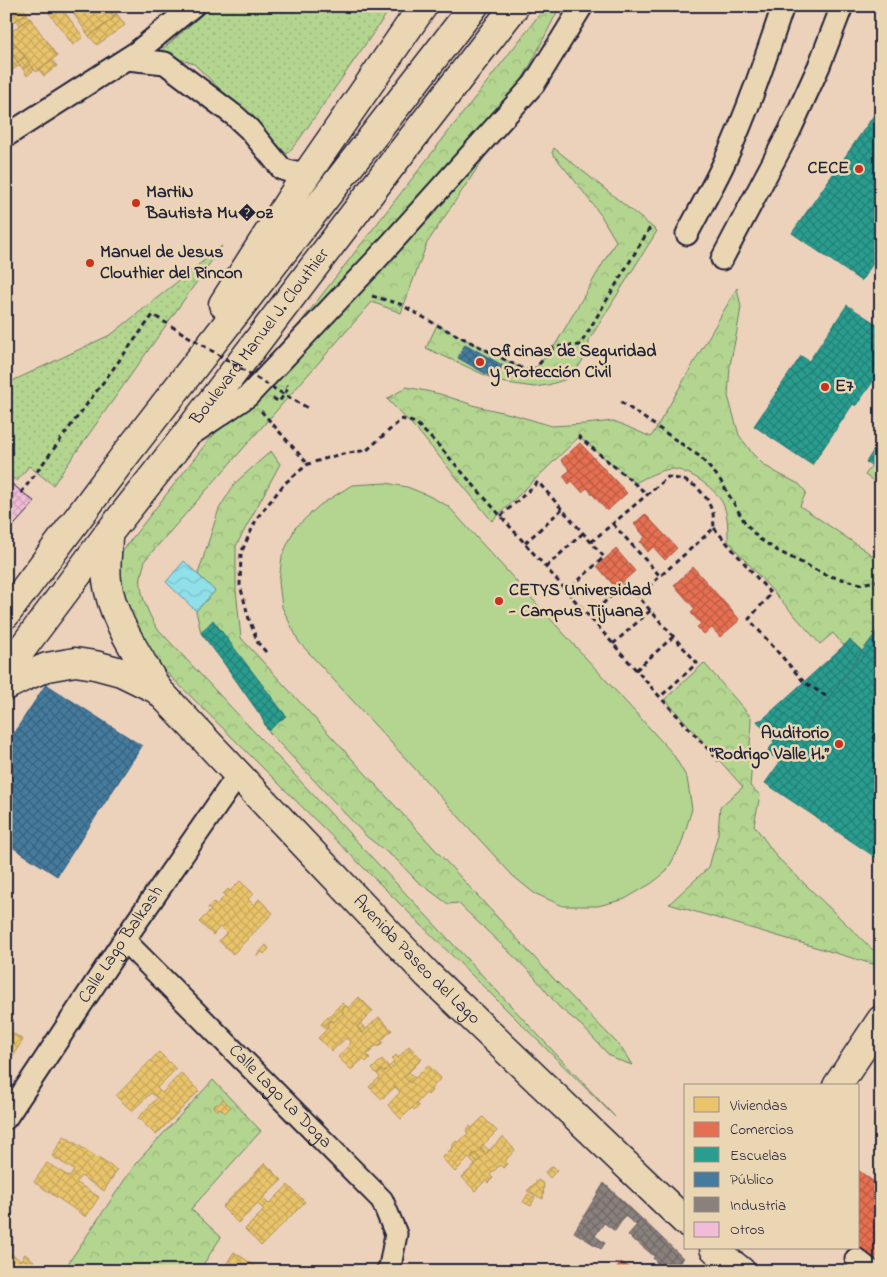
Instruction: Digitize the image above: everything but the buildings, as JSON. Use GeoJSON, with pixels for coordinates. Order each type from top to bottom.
{"type":"FeatureCollection","features":[{"type":"Feature","properties":{"kind":"main road"},"geometry":{"type":"LineString","coordinates":[[124,458],[309,172],[424,6]]}},
{"type":"Feature","properties":{"kind":"main road","name":"Boulevard Manuel J. Clouthier"},"geometry":{"type":"LineString","coordinates":[[6,614],[124,458],[474,6]]}},
{"type":"Feature","properties":{"kind":"main road","name":"Boulevard Manuel J. Clouthier"},"geometry":{"type":"LineString","coordinates":[[6,670],[108,534],[515,6]]}},
{"type":"Feature","properties":{"kind":"main road"},"geometry":{"type":"LineString","coordinates":[[108,534],[107,580],[114,609],[129,642],[145,665],[158,690]]}},
{"type":"Feature","properties":{"kind":"main road"},"geometry":{"type":"LineString","coordinates":[[6,686],[47,667],[75,662],[96,665],[121,672],[158,690]]}},
{"type":"Feature","properties":{"kind":"main road","name":"Avenida Paseo del Lago"},"geometry":{"type":"LineString","coordinates":[[158,690],[428,975],[684,1220]]}},
{"type":"Feature","properties":{"kind":"main road"},"geometry":{"type":"LineString","coordinates":[[838,1084],[881,1020]]}},
{"type":"Feature","properties":{"kind":"street"},"geometry":{"type":"LineString","coordinates":[[6,136],[127,59],[193,6]]}},
{"type":"Feature","properties":{"kind":"street"},"geometry":{"type":"LineString","coordinates":[[179,444],[248,396],[376,260],[534,84],[582,6]]}},
{"type":"Feature","properties":{"kind":"street"},"geometry":{"type":"LineString","coordinates":[[687,234],[723,166],[735,138],[751,99],[783,6]]}},
{"type":"Feature","properties":{"kind":"street"},"geometry":{"type":"LineString","coordinates":[[722,259],[790,130],[819,66],[842,6]]}},
{"type":"Feature","properties":{"kind":"street"},"geometry":{"type":"LineString","coordinates":[[127,59],[165,63],[235,116],[249,129],[282,169],[291,172],[309,172]]}},
{"type":"Feature","properties":{"kind":"street","name":"Calle Lago Balkash"},"geometry":{"type":"LineString","coordinates":[[6,1118],[124,940],[238,775]]}},
{"type":"Feature","properties":{"kind":"street","name":"Calle Lago La Doga"},"geometry":{"type":"LineString","coordinates":[[124,940],[382,1200],[396,1234],[390,1267],[387,1271]]}},
{"type":"Feature","properties":{"kind":"path"},"geometry":{"type":"LineString","coordinates":[[369,295],[400,304],[531,373],[554,347],[580,345],[651,226]]}},
{"type":"Feature","properties":{"kind":"path"},"geometry":{"type":"LineString","coordinates":[[21,493],[153,315],[308,408]]}},
{"type":"Feature","properties":{"kind":"path"},"geometry":{"type":"LineString","coordinates":[[273,398],[285,382]]}},
{"type":"Feature","properties":{"kind":"path"},"geometry":{"type":"LineString","coordinates":[[621,402],[699,456],[719,478],[744,521],[758,538],[778,551],[826,575],[861,584],[881,578]]}},
{"type":"Feature","properties":{"kind":"path"},"geometry":{"type":"LineString","coordinates":[[267,405],[262,412],[308,464]]}},
{"type":"Feature","properties":{"kind":"path"},"geometry":{"type":"LineString","coordinates":[[266,652],[258,643],[248,619],[240,585],[240,554],[258,518],[285,483],[308,464],[337,455],[367,450],[402,419],[416,423],[439,446],[636,670],[719,761]]}},
{"type":"Feature","properties":{"kind":"path"},"geometry":{"type":"LineString","coordinates":[[578,436],[647,494]]}},
{"type":"Feature","properties":{"kind":"path"},"geometry":{"type":"LineString","coordinates":[[591,542],[668,477],[684,480],[697,487],[707,499],[713,513],[714,528],[771,594],[749,619],[804,682],[829,698]]}},
{"type":"Feature","properties":{"kind":"path"},"geometry":{"type":"LineString","coordinates":[[501,516],[538,482],[562,509],[604,557],[567,591]]}},
{"type":"Feature","properties":{"kind":"path"},"geometry":{"type":"LineString","coordinates":[[525,543],[562,509]]}},
{"type":"Feature","properties":{"kind":"path"},"geometry":{"type":"LineString","coordinates":[[613,524],[660,576]]}},
{"type":"Feature","properties":{"kind":"path"},"geometry":{"type":"LineString","coordinates":[[638,596],[714,528]]}},
{"type":"Feature","properties":{"kind":"path"},"geometry":{"type":"LineString","coordinates":[[546,567],[583,533]]}},
{"type":"Feature","properties":{"kind":"path"},"geometry":{"type":"LineString","coordinates":[[589,616],[626,582],[651,610],[697,663],[660,696]]}},
{"type":"Feature","properties":{"kind":"path"},"geometry":{"type":"LineString","coordinates":[[613,644],[651,610]]}},
{"type":"Feature","properties":{"kind":"path"},"geometry":{"type":"LineString","coordinates":[[636,670],[674,636]]}},
{"type":"Feature","properties":{"kind":"green space"},"geometry":{"type":"Polygon","coordinates":[[[212,6],[392,6],[287,154],[194,64],[159,52],[212,6]]]}},
{"type":"Feature","properties":{"kind":"green space"},"geometry":{"type":"Polygon","coordinates":[[[546,6],[560,6],[514,93],[276,354],[546,6]]]}},
{"type":"Feature","properties":{"kind":"green space"},"geometry":{"type":"Polygon","coordinates":[[[500,134],[427,243],[401,313],[372,302],[145,560],[141,576],[141,589],[147,609],[156,627],[615,1117],[150,656],[117,595],[118,567],[123,551],[208,441],[500,134]]]}},
{"type":"Feature","properties":{"kind":"green space"},"geometry":{"type":"Polygon","coordinates":[[[554,148],[657,231],[589,340],[589,348],[573,375],[548,385],[534,387],[500,382],[426,348],[437,325],[531,373],[554,347],[616,241],[600,214],[552,153],[554,148]]]}},
{"type":"Feature","properties":{"kind":"green space"},"geometry":{"type":"Polygon","coordinates":[[[222,246],[53,485],[29,466],[17,481],[6,473],[6,384],[112,334],[222,246]]]}},
{"type":"Feature","properties":{"kind":"green space"},"geometry":{"type":"Polygon","coordinates":[[[737,288],[741,307],[730,365],[728,396],[739,435],[752,453],[764,465],[799,484],[806,492],[800,506],[881,561],[881,626],[862,651],[850,640],[844,646],[833,633],[820,644],[728,541],[727,519],[721,500],[716,493],[694,476],[671,469],[635,483],[579,437],[492,521],[419,432],[387,399],[407,387],[440,394],[476,406],[552,426],[614,421],[651,437],[737,288]]]}},
{"type":"Feature","properties":{"kind":"green space"},"geometry":{"type":"Polygon","coordinates":[[[271,451],[280,464],[236,546],[236,590],[241,638],[554,979],[620,1046],[632,1065],[615,1059],[608,1054],[582,1026],[559,1007],[531,973],[458,903],[448,904],[417,881],[397,860],[366,836],[268,731],[261,716],[201,633],[196,611],[215,591],[198,574],[219,509],[235,483],[271,451]]]}},
{"type":"Feature","properties":{"kind":"green space"},"geometry":{"type":"Polygon","coordinates":[[[872,465],[881,471],[881,486],[865,475],[872,465]]]}},
{"type":"Feature","properties":{"kind":"green space"},"geometry":{"type":"Polygon","coordinates":[[[386,483],[407,487],[448,506],[673,754],[687,778],[692,809],[681,845],[666,872],[652,883],[625,899],[598,906],[563,906],[534,893],[513,876],[299,642],[282,607],[279,582],[282,556],[295,528],[320,505],[352,485],[386,483]]]}},
{"type":"Feature","properties":{"kind":"green space"},"geometry":{"type":"Polygon","coordinates":[[[704,663],[751,717],[750,747],[752,763],[750,786],[760,795],[754,825],[777,857],[873,950],[881,940],[881,958],[876,965],[669,904],[709,867],[718,834],[720,807],[743,787],[665,699],[704,663]]]}},
{"type":"Feature","properties":{"kind":"green space"},"geometry":{"type":"Polygon","coordinates":[[[213,1080],[261,1131],[191,1209],[221,1237],[199,1271],[63,1271],[136,1163],[213,1080]]]}},
{"type":"Feature","properties":{"kind":"water"},"geometry":{"type":"Polygon","coordinates":[[[184,561],[215,591],[196,611],[166,582],[184,561]]]}},
{"type":"Feature","properties":{"kind":"place","name":"CECE"},"geometry":{"type":"Point","coordinates":[859,169]}},
{"type":"Feature","properties":{"kind":"place","name":"MartiN Bautista Mu�oz"},"geometry":{"type":"Point","coordinates":[136,203]}},
{"type":"Feature","properties":{"kind":"place","name":"Manuel de Jesus Clouthier del Rincon"},"geometry":{"type":"Point","coordinates":[90,263]}},
{"type":"Feature","properties":{"kind":"place","name":"Oficinas de Seguridad y Protección Civil"},"geometry":{"type":"Point","coordinates":[480,362]}},
{"type":"Feature","properties":{"kind":"place","name":"E7"},"geometry":{"type":"Point","coordinates":[825,387]}},
{"type":"Feature","properties":{"kind":"place","name":"CETYS Universidad - Campus Tijuana"},"geometry":{"type":"Point","coordinates":[499,601]}},
{"type":"Feature","properties":{"kind":"place","name":"Auditorio “Rodrigo Valle H.”"},"geometry":{"type":"Point","coordinates":[839,744]}}]}
